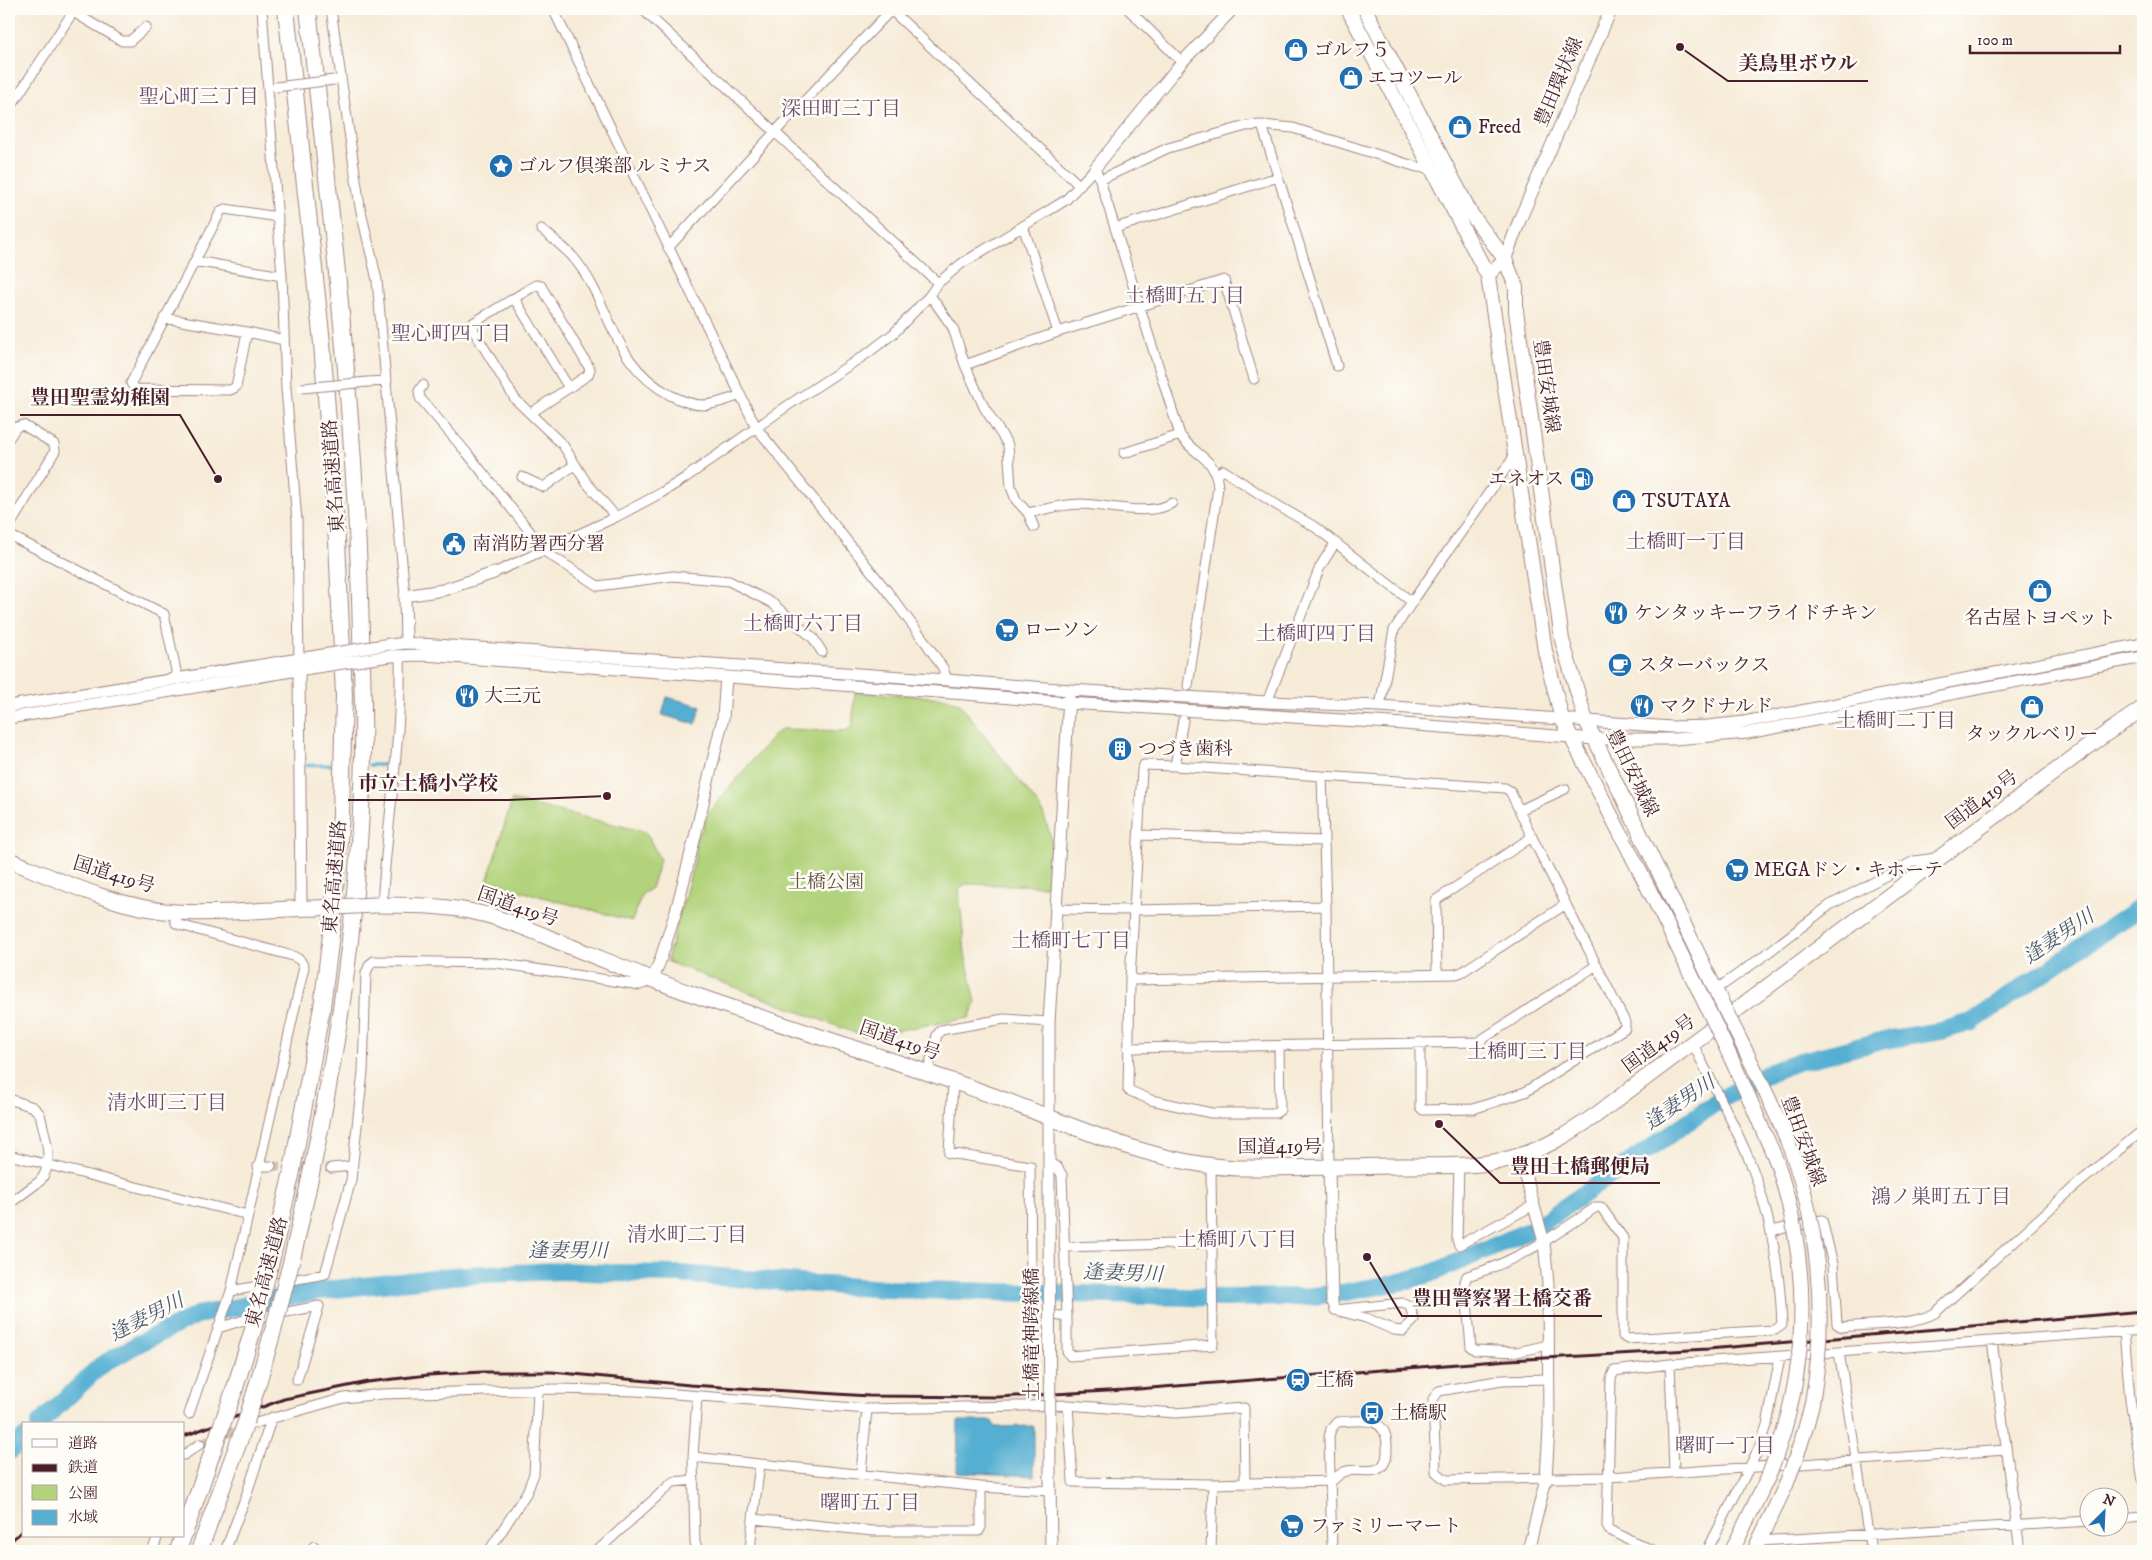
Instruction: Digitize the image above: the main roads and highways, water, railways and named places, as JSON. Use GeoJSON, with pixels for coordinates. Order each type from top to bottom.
{"type":"FeatureCollection","features":[{"type":"Feature","properties":{"kind":"highway","name":"東名高速道路"},"geometry":{"type":"LineString","coordinates":[[185,1529],[235,1388],[254,1326],[292,1176],[323,998],[332,927],[341,815],[344,695],[337,541],[322,344],[286,9]]}},
{"type":"Feature","properties":{"kind":"highway","name":"東名高速道路"},"geometry":{"type":"LineString","coordinates":[[199,1551],[251,1422],[258,1383],[292,1259],[311,1179],[341,1010],[358,866],[363,753],[359,540],[348,386],[308,9]]}},
{"type":"Feature","properties":{"kind":"highway","name":"国道419号"},"geometry":{"type":"LineString","coordinates":[[9,860],[109,898],[173,912],[228,914],[308,908],[428,905],[484,914],[522,927],[652,980],[761,1018],[928,1071],[1164,1158],[1211,1167],[1329,1167],[1489,1163],[1520,1156],[1572,1132],[1693,1044],[1745,1002],[1938,858],[2143,708]]}},
{"type":"Feature","properties":{"kind":"highway","name":"東名高速道路"},"geometry":{"type":"LineString","coordinates":[[178,1551],[182,1538]]}},
{"type":"Feature","properties":{"kind":"main road","name":"豊田安城線"},"geometry":{"type":"LineString","coordinates":[[1348,9],[1488,276],[1545,652],[1562,719],[1660,909],[1753,1105],[1780,1171],[1792,1222],[1801,1276],[1802,1324],[1793,1401],[1783,1441],[1768,1477],[1732,1551]]}},
{"type":"Feature","properties":{"kind":"main road","name":"豊田安城線"},"geometry":{"type":"LineString","coordinates":[[1365,9],[1471,214],[1505,259],[1516,287],[1516,311],[1562,640],[1586,721],[1785,1135],[1799,1174],[1815,1252],[1819,1325],[1817,1365],[1812,1404],[1801,1445],[1786,1485],[1756,1546]]}},
{"type":"Feature","properties":{"kind":"main road","name":"豊田環状線"},"geometry":{"type":"LineString","coordinates":[[1488,276],[1505,259],[1520,219],[1611,9]]}},
{"type":"Feature","properties":{"kind":"water"},"geometry":{"type":"Polygon","coordinates":[[[667,697],[701,706],[696,724],[662,715],[667,697]]]}},
{"type":"Feature","properties":{"kind":"water"},"geometry":{"type":"Polygon","coordinates":[[[958,1421],[993,1421],[995,1427],[1034,1426],[1034,1476],[957,1472],[958,1421]]]}},
{"type":"Feature","properties":{"kind":"waterway"},"geometry":{"type":"LineString","coordinates":[[307,765],[338,765]]}},
{"type":"Feature","properties":{"kind":"waterway"},"geometry":{"type":"LineString","coordinates":[[369,765],[391,765]]}},
{"type":"Feature","properties":{"kind":"waterway","name":"逢妻男川"},"geometry":{"type":"LineString","coordinates":[[41,1422],[100,1366],[138,1344],[197,1315],[318,1291],[463,1275],[564,1271],[678,1274],[884,1289],[1224,1298],[1303,1297],[1341,1293],[1396,1283],[1430,1274],[1533,1229],[1721,1099],[1771,1072],[1797,1062],[1885,1040],[1941,1031],[1972,1022],[2143,905]]}},
{"type":"Feature","properties":{"kind":"waterway","name":"逢妻男川"},"geometry":{"type":"LineString","coordinates":[[9,1452],[22,1440]]}},
{"type":"Feature","properties":{"kind":"tunnel"},"geometry":{"type":"LineString","coordinates":[[271,1166],[331,1168]]}},
{"type":"Feature","properties":{"kind":"tunnel"},"geometry":{"type":"LineString","coordinates":[[200,1444],[244,1427]]}},
{"type":"Feature","properties":{"kind":"railway"},"geometry":{"type":"LineString","coordinates":[[185,1436],[284,1399],[368,1382],[428,1375],[483,1372],[552,1372],[690,1385],[869,1396],[999,1397],[1125,1390],[1509,1360],[1708,1349],[2143,1311]]}},
{"type":"Feature","properties":{"kind":"railway"},"geometry":{"type":"LineString","coordinates":[[9,1542],[22,1532]]}},
{"type":"Feature","properties":{"kind":"place","name":"美鳥里ボウル"},"geometry":{"type":"Point","coordinates":[1680,47]}},
{"type":"Feature","properties":{"kind":"place","name":"ゴルフ５"},"geometry":{"type":"Point","coordinates":[1296,50]}},
{"type":"Feature","properties":{"kind":"place","name":"エコツール"},"geometry":{"type":"Point","coordinates":[1351,78]}},
{"type":"Feature","properties":{"kind":"place","name":"Freed"},"geometry":{"type":"Point","coordinates":[1460,127]}},
{"type":"Feature","properties":{"kind":"place","name":"ゴルフ倶楽部 ルミナス"},"geometry":{"type":"Point","coordinates":[501,166]}},
{"type":"Feature","properties":{"kind":"place","name":"豊田聖霊幼稚園"},"geometry":{"type":"Point","coordinates":[218,479]}},
{"type":"Feature","properties":{"kind":"place","name":"エネオス"},"geometry":{"type":"Point","coordinates":[1582,479]}},
{"type":"Feature","properties":{"kind":"place","name":"TSUTAYA"},"geometry":{"type":"Point","coordinates":[1624,501]}},
{"type":"Feature","properties":{"kind":"place","name":"南消防署西分署"},"geometry":{"type":"Point","coordinates":[454,544]}},
{"type":"Feature","properties":{"kind":"place","name":"名古屋トヨペット"},"geometry":{"type":"Point","coordinates":[2040,591]}},
{"type":"Feature","properties":{"kind":"place","name":"ケンタッキーフライドチキン"},"geometry":{"type":"Point","coordinates":[1616,613]}},
{"type":"Feature","properties":{"kind":"place","name":"ローソン"},"geometry":{"type":"Point","coordinates":[1007,630]}},
{"type":"Feature","properties":{"kind":"place","name":"スターバックス"},"geometry":{"type":"Point","coordinates":[1620,665]}},
{"type":"Feature","properties":{"kind":"place","name":"大三元"},"geometry":{"type":"Point","coordinates":[467,696]}},
{"type":"Feature","properties":{"kind":"place","name":"マクドナルド"},"geometry":{"type":"Point","coordinates":[1642,706]}},
{"type":"Feature","properties":{"kind":"place","name":"タックルベリー"},"geometry":{"type":"Point","coordinates":[2032,707]}},
{"type":"Feature","properties":{"kind":"place","name":"つづき歯科"},"geometry":{"type":"Point","coordinates":[1120,749]}},
{"type":"Feature","properties":{"kind":"place","name":"市立土橋小学校"},"geometry":{"type":"Point","coordinates":[607,796]}},
{"type":"Feature","properties":{"kind":"place","name":"MEGAドン・キホーテ"},"geometry":{"type":"Point","coordinates":[1737,870]}},
{"type":"Feature","properties":{"kind":"place","name":"豊田土橋郵便局"},"geometry":{"type":"Point","coordinates":[1439,1124]}},
{"type":"Feature","properties":{"kind":"place","name":"豊田警察署土橋交番"},"geometry":{"type":"Point","coordinates":[1367,1257]}},
{"type":"Feature","properties":{"kind":"place","name":"土橋"},"geometry":{"type":"Point","coordinates":[1298,1380]}},
{"type":"Feature","properties":{"kind":"place","name":"土橋駅"},"geometry":{"type":"Point","coordinates":[1372,1413]}},
{"type":"Feature","properties":{"kind":"place","name":"ファミリーマート"},"geometry":{"type":"Point","coordinates":[1292,1526]}},
{"type":"Feature","properties":{"kind":"district","name":"聖心町三丁目"},"geometry":{"type":"Point","coordinates":[199,97]}},
{"type":"Feature","properties":{"kind":"district","name":"深田町三丁目"},"geometry":{"type":"Point","coordinates":[841,109]}},
{"type":"Feature","properties":{"kind":"district","name":"土橋町五丁目"},"geometry":{"type":"Point","coordinates":[1185,296]}},
{"type":"Feature","properties":{"kind":"district","name":"聖心町四丁目"},"geometry":{"type":"Point","coordinates":[451,334]}},
{"type":"Feature","properties":{"kind":"district","name":"土橋町一丁目"},"geometry":{"type":"Point","coordinates":[1686,542]}},
{"type":"Feature","properties":{"kind":"district","name":"土橋町六丁目"},"geometry":{"type":"Point","coordinates":[803,624]}},
{"type":"Feature","properties":{"kind":"district","name":"土橋町四丁目"},"geometry":{"type":"Point","coordinates":[1316,634]}},
{"type":"Feature","properties":{"kind":"district","name":"土橋町二丁目"},"geometry":{"type":"Point","coordinates":[1896,721]}},
{"type":"Feature","properties":{"kind":"district","name":"土橋町七丁目"},"geometry":{"type":"Point","coordinates":[1071,941]}},
{"type":"Feature","properties":{"kind":"district","name":"土橋町三丁目"},"geometry":{"type":"Point","coordinates":[1527,1052]}},
{"type":"Feature","properties":{"kind":"district","name":"清水町三丁目"},"geometry":{"type":"Point","coordinates":[167,1103]}},
{"type":"Feature","properties":{"kind":"district","name":"鴻ノ巣町五丁目"},"geometry":{"type":"Point","coordinates":[1941,1197]}},
{"type":"Feature","properties":{"kind":"district","name":"清水町二丁目"},"geometry":{"type":"Point","coordinates":[687,1235]}},
{"type":"Feature","properties":{"kind":"district","name":"土橋町八丁目"},"geometry":{"type":"Point","coordinates":[1237,1240]}},
{"type":"Feature","properties":{"kind":"district","name":"曙町一丁目"},"geometry":{"type":"Point","coordinates":[1725,1446]}},
{"type":"Feature","properties":{"kind":"district","name":"曙町五丁目"},"geometry":{"type":"Point","coordinates":[870,1503]}},
{"type":"Feature","properties":{"kind":"park label","name":"土橋公園"},"geometry":{"type":"Point","coordinates":[826,882]}}]}
